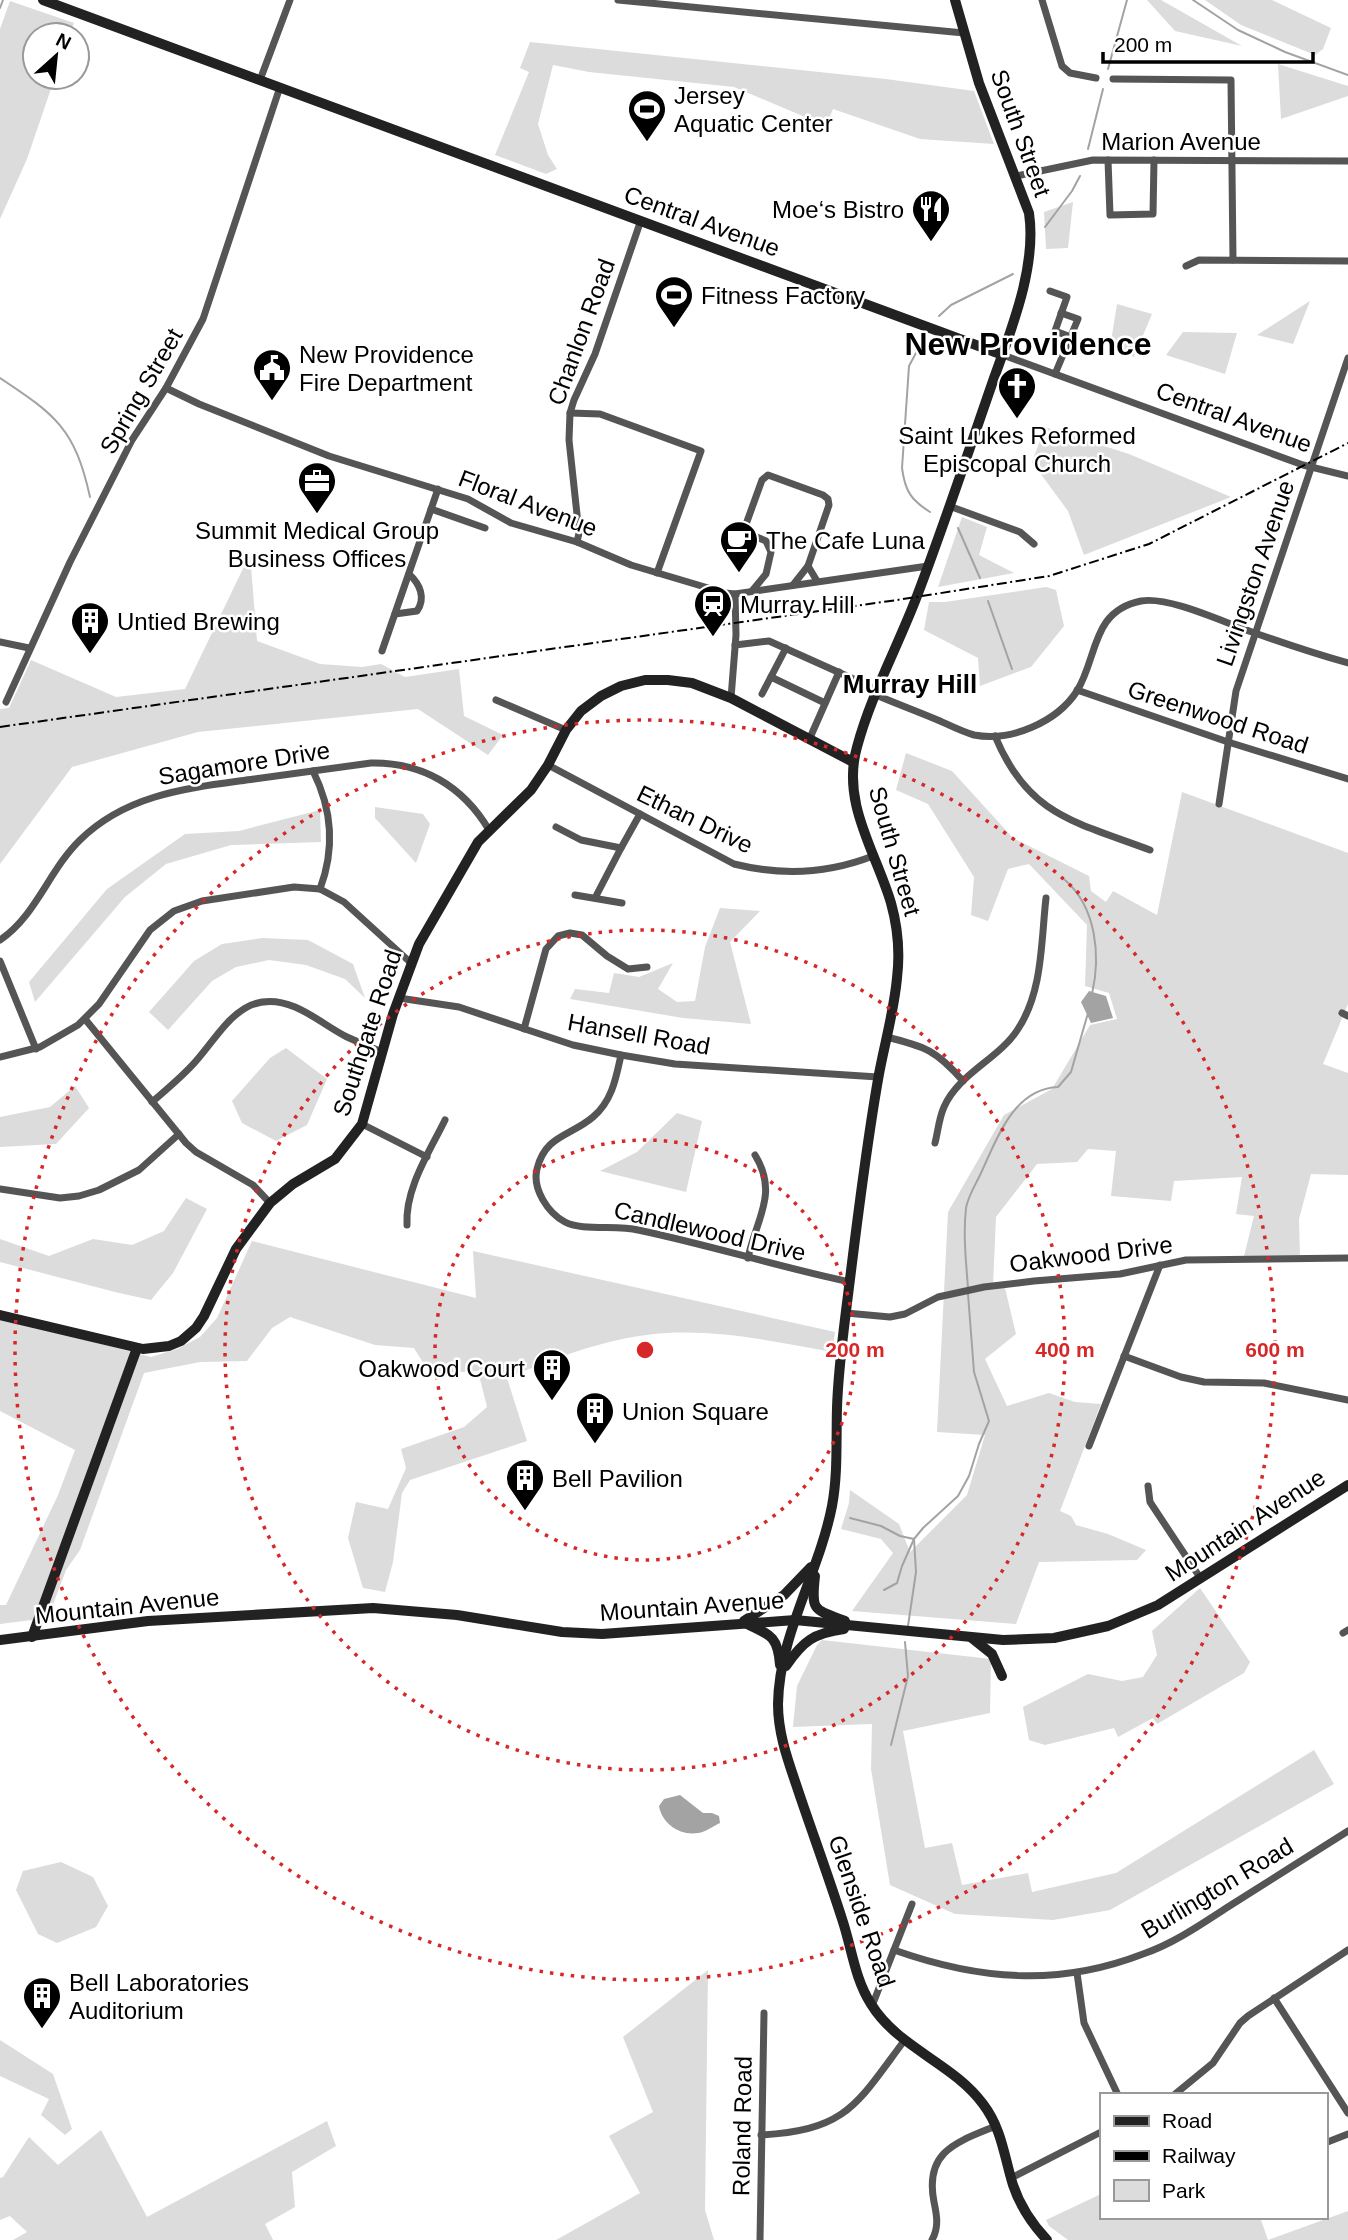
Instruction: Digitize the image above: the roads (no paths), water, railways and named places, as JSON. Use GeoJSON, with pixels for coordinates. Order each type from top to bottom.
{"type":"FeatureCollection","features":[{"type":"Feature","properties":{"kind":"street","name":"Central Avenue"},"geometry":{"type":"LineString","coordinates":[[43,0],[1055,374],[1311,467],[1348,476]]}},
{"type":"Feature","properties":{"kind":"street"},"geometry":{"type":"LineString","coordinates":[[260,80],[290,0]]}},
{"type":"Feature","properties":{"kind":"street"},"geometry":{"type":"LineString","coordinates":[[618,0],[664,2],[964,33]]}},
{"type":"Feature","properties":{"kind":"street","name":"South Street"},"geometry":{"type":"LineString","coordinates":[[795,1620],[828,1523],[835,1485],[837,1403],[846,1313],[878,1077],[897,985],[899,941],[890,898],[856,806],[853,762],[862,731],[928,566],[1003,355],[1030,254],[1029,213],[979,83],[955,0]]}},
{"type":"Feature","properties":{"kind":"street"},"geometry":{"type":"LineString","coordinates":[[1042,0],[1062,66],[1070,73],[1096,78]]}},
{"type":"Feature","properties":{"kind":"street"},"geometry":{"type":"LineString","coordinates":[[1113,79],[1231,80],[1233,260]]}},
{"type":"Feature","properties":{"kind":"street","name":"Spring Street"},"geometry":{"type":"LineString","coordinates":[[6,702],[70,562],[132,440],[166,388],[203,319],[279,87]]}},
{"type":"Feature","properties":{"kind":"street"},"geometry":{"type":"LineString","coordinates":[[1108,159],[1110,215],[1153,214],[1154,160]]}},
{"type":"Feature","properties":{"kind":"street","name":"Marion Avenue"},"geometry":{"type":"LineString","coordinates":[[1016,176],[1067,164],[1108,159],[1348,161]]}},
{"type":"Feature","properties":{"kind":"street","name":"Chanlon Road"},"geometry":{"type":"LineString","coordinates":[[577,542],[579,533],[569,431],[570,413],[595,354],[641,220]]}},
{"type":"Feature","properties":{"kind":"street"},"geometry":{"type":"LineString","coordinates":[[1185,266],[1199,260],[1348,261]]}},
{"type":"Feature","properties":{"kind":"street"},"geometry":{"type":"LineString","coordinates":[[1050,291],[1068,297],[1055,331],[1071,337]]}},
{"type":"Feature","properties":{"kind":"street"},"geometry":{"type":"LineString","coordinates":[[1055,374],[1077,319],[1061,313]]}},
{"type":"Feature","properties":{"kind":"street","name":"Livingston Avenue"},"geometry":{"type":"LineString","coordinates":[[1219,804],[1236,691],[1348,358]]}},
{"type":"Feature","properties":{"kind":"street","name":"Floral Avenue"},"geometry":{"type":"LineString","coordinates":[[166,388],[198,404],[329,456],[468,499],[511,523],[577,542],[656,573],[735,594],[928,566]]}},
{"type":"Feature","properties":{"kind":"street"},"geometry":{"type":"LineString","coordinates":[[570,413],[600,414],[701,451],[656,573]]}},
{"type":"Feature","properties":{"kind":"street"},"geometry":{"type":"LineString","coordinates":[[752,591],[765,574],[771,552],[768,544],[747,533],[745,527],[762,480],[768,475],[824,495],[828,499],[829,505],[807,566],[792,585]]}},
{"type":"Feature","properties":{"kind":"street"},"geometry":{"type":"LineString","coordinates":[[382,652],[438,489]]}},
{"type":"Feature","properties":{"kind":"street"},"geometry":{"type":"LineString","coordinates":[[950,506],[1020,532],[1034,544]]}},
{"type":"Feature","properties":{"kind":"street"},"geometry":{"type":"LineString","coordinates":[[431,509],[485,528]]}},
{"type":"Feature","properties":{"kind":"street"},"geometry":{"type":"LineString","coordinates":[[807,566],[817,581]]}},
{"type":"Feature","properties":{"kind":"street"},"geometry":{"type":"LineString","coordinates":[[395,614],[417,611],[422,602],[420,586],[409,574]]}},
{"type":"Feature","properties":{"kind":"street"},"geometry":{"type":"LineString","coordinates":[[765,574],[773,588]]}},
{"type":"Feature","properties":{"kind":"street"},"geometry":{"type":"LineString","coordinates":[[731,698],[735,594]]}},
{"type":"Feature","properties":{"kind":"street"},"geometry":{"type":"LineString","coordinates":[[735,645],[769,640],[972,734],[995,736],[1012,734],[1035,725],[1059,708],[1077,690],[1103,626],[1115,612],[1132,603],[1150,600],[1169,602],[1256,634],[1348,663]]}},
{"type":"Feature","properties":{"kind":"street"},"geometry":{"type":"LineString","coordinates":[[0,642],[29,648]]}},
{"type":"Feature","properties":{"kind":"street"},"geometry":{"type":"LineString","coordinates":[[762,694],[786,648]]}},
{"type":"Feature","properties":{"kind":"street"},"geometry":{"type":"LineString","coordinates":[[809,740],[839,672]]}},
{"type":"Feature","properties":{"kind":"street"},"geometry":{"type":"LineString","coordinates":[[771,677],[825,703]]}},
{"type":"Feature","properties":{"kind":"street","name":"Southgate Road"},"geometry":{"type":"LineString","coordinates":[[0,1315],[150,1350],[169,1346],[187,1337],[196,1328],[236,1249],[270,1203],[293,1184],[335,1159],[362,1124],[411,963],[467,858],[489,830],[531,790],[566,730],[581,711],[601,696],[621,686],[645,680],[681,681],[702,686],[731,698],[853,762]]}},
{"type":"Feature","properties":{"kind":"street","name":"Greenwood Road"},"geometry":{"type":"LineString","coordinates":[[1077,690],[1228,742],[1348,779]]}},
{"type":"Feature","properties":{"kind":"street"},"geometry":{"type":"LineString","coordinates":[[496,700],[566,730]]}},
{"type":"Feature","properties":{"kind":"street"},"geometry":{"type":"LineString","coordinates":[[995,736],[1006,762],[1034,798],[1081,824],[1150,850]]}},
{"type":"Feature","properties":{"kind":"street","name":"Sagamore Drive"},"geometry":{"type":"LineString","coordinates":[[0,940],[23,920],[80,839],[111,816],[137,802],[165,793],[384,763],[422,771],[446,782],[466,799],[489,830]]}},
{"type":"Feature","properties":{"kind":"street","name":"Ethan Drive"},"geometry":{"type":"LineString","coordinates":[[548,765],[734,864],[755,869],[818,872],[873,856]]}},
{"type":"Feature","properties":{"kind":"street"},"geometry":{"type":"LineString","coordinates":[[313,771],[324,797],[330,825],[329,854],[320,889]]}},
{"type":"Feature","properties":{"kind":"street"},"geometry":{"type":"LineString","coordinates":[[595,898],[640,814]]}},
{"type":"Feature","properties":{"kind":"street"},"geometry":{"type":"LineString","coordinates":[[556,827],[582,840],[621,848]]}},
{"type":"Feature","properties":{"kind":"street"},"geometry":{"type":"LineString","coordinates":[[0,1057],[36,1048],[60,1038],[85,1019],[108,992],[143,937],[174,911],[192,903],[295,887],[320,889],[344,902],[411,963]]}},
{"type":"Feature","properties":{"kind":"street"},"geometry":{"type":"LineString","coordinates":[[575,895],[622,903]]}},
{"type":"Feature","properties":{"kind":"street"},"geometry":{"type":"LineString","coordinates":[[935,1143],[945,1106],[963,1081],[1001,1050],[1025,1017],[1037,979],[1046,898]]}},
{"type":"Feature","properties":{"kind":"street"},"geometry":{"type":"LineString","coordinates":[[524,1029],[546,949],[558,936],[570,933],[582,935],[628,969],[646,967]]}},
{"type":"Feature","properties":{"kind":"street"},"geometry":{"type":"LineString","coordinates":[[0,961],[36,1048]]}},
{"type":"Feature","properties":{"kind":"street","name":"Hansell Road"},"geometry":{"type":"LineString","coordinates":[[399,998],[459,1007],[573,1045],[675,1064],[878,1077]]}},
{"type":"Feature","properties":{"kind":"street"},"geometry":{"type":"LineString","coordinates":[[152,1102],[182,1076],[228,1020],[257,1004],[277,1003],[297,1008],[346,1037],[382,1052]]}},
{"type":"Feature","properties":{"kind":"street"},"geometry":{"type":"LineString","coordinates":[[85,1019],[196,1152],[253,1185],[270,1203]]}},
{"type":"Feature","properties":{"kind":"street"},"geometry":{"type":"LineString","coordinates":[[886,1037],[932,1051],[963,1081]]}},
{"type":"Feature","properties":{"kind":"street","name":"Candlewood Drive"},"geometry":{"type":"LineString","coordinates":[[621,1055],[614,1087],[602,1108],[594,1117],[557,1138],[544,1151],[536,1171],[537,1184],[545,1204],[566,1223],[638,1230],[850,1282]]}},
{"type":"Feature","properties":{"kind":"street"},"geometry":{"type":"LineString","coordinates":[[407,1224],[406,1213],[410,1196],[445,1120]]}},
{"type":"Feature","properties":{"kind":"street"},"geometry":{"type":"LineString","coordinates":[[362,1124],[426,1157]]}},
{"type":"Feature","properties":{"kind":"street"},"geometry":{"type":"LineString","coordinates":[[0,1189],[60,1198],[99,1190],[139,1170],[179,1134]]}},
{"type":"Feature","properties":{"kind":"street"},"geometry":{"type":"LineString","coordinates":[[748,1258],[762,1215],[765,1193],[764,1170],[755,1155]]}},
{"type":"Feature","properties":{"kind":"street","name":"Oakwood Drive"},"geometry":{"type":"LineString","coordinates":[[846,1313],[890,1317],[905,1314],[938,1297],[984,1287],[1120,1274],[1186,1261],[1314,1261],[1348,1258]]}},
{"type":"Feature","properties":{"kind":"street"},"geometry":{"type":"LineString","coordinates":[[1089,1446],[1160,1265]]}},
{"type":"Feature","properties":{"kind":"street"},"geometry":{"type":"LineString","coordinates":[[32,1637],[136,1348]]}},
{"type":"Feature","properties":{"kind":"street"},"geometry":{"type":"LineString","coordinates":[[1124,1356],[1181,1377],[1204,1382],[1264,1383],[1348,1399]]}},
{"type":"Feature","properties":{"kind":"street","name":"Mountain Avenue"},"geometry":{"type":"LineString","coordinates":[[0,1640],[148,1621],[373,1608],[457,1615],[562,1632],[602,1634],[795,1620],[972,1638],[1029,1640],[1087,1631],[1132,1617],[1158,1605],[1348,1485]]}},
{"type":"Feature","properties":{"kind":"street"},"geometry":{"type":"LineString","coordinates":[[1148,1486],[1150,1502],[1201,1579]]}},
{"type":"Feature","properties":{"kind":"street"},"geometry":{"type":"LineString","coordinates":[[743,1622],[784,1595],[804,1576],[817,1558]]}},
{"type":"Feature","properties":{"kind":"street"},"geometry":{"type":"LineString","coordinates":[[817,1558],[812,1599],[814,1605],[822,1612],[858,1626]]}},
{"type":"Feature","properties":{"kind":"street","name":"Glenside Road"},"geometry":{"type":"LineString","coordinates":[[795,1620],[780,1676],[778,1705],[782,1744],[845,1929],[859,1980],[882,2020],[904,2041],[969,2088],[989,2112],[1005,2149],[1011,2178],[1028,2217],[1047,2240]]}},
{"type":"Feature","properties":{"kind":"street"},"geometry":{"type":"LineString","coordinates":[[743,1622],[771,1635],[779,1648],[780,1676]]}},
{"type":"Feature","properties":{"kind":"street"},"geometry":{"type":"LineString","coordinates":[[780,1676],[796,1652],[811,1638],[828,1631],[858,1626]]}},
{"type":"Feature","properties":{"kind":"street"},"geometry":{"type":"LineString","coordinates":[[972,1638],[992,1654],[1002,1676]]}},
{"type":"Feature","properties":{"kind":"street","name":"Burlington Road"},"geometry":{"type":"LineString","coordinates":[[894,1950],[929,1962],[981,1973],[1015,1976],[1077,1972],[1135,1957],[1181,1936],[1348,1831]]}},
{"type":"Feature","properties":{"kind":"street"},"geometry":{"type":"LineString","coordinates":[[872,2006],[912,1903]]}},
{"type":"Feature","properties":{"kind":"street"},"geometry":{"type":"LineString","coordinates":[[1176,2093],[1213,2063],[1240,2023],[1348,1950]]}},
{"type":"Feature","properties":{"kind":"street"},"geometry":{"type":"LineString","coordinates":[[1077,1972],[1084,2023],[1117,2093]]}},
{"type":"Feature","properties":{"kind":"street"},"geometry":{"type":"LineString","coordinates":[[1274,1998],[1348,2113]]}},
{"type":"Feature","properties":{"kind":"street","name":"Roland Road"},"geometry":{"type":"LineString","coordinates":[[760,2240],[764,2013]]}},
{"type":"Feature","properties":{"kind":"street"},"geometry":{"type":"LineString","coordinates":[[761,2135],[814,2128],[846,2112],[857,2104],[904,2041]]}},
{"type":"Feature","properties":{"kind":"street"},"geometry":{"type":"LineString","coordinates":[[932,2240],[938,2224],[931,2180],[940,2157],[956,2143],[996,2126]]}},
{"type":"Feature","properties":{"kind":"street"},"geometry":{"type":"LineString","coordinates":[[1011,2178],[1100,2133]]}},
{"type":"Feature","properties":{"kind":"street"},"geometry":{"type":"LineString","coordinates":[[1327,2142],[1348,2134]]}},
{"type":"Feature","properties":{"kind":"waterway"},"geometry":{"type":"LineString","coordinates":[[0,8],[3,0]]}},
{"type":"Feature","properties":{"kind":"waterway"},"geometry":{"type":"LineString","coordinates":[[1108,69],[1127,0]]}},
{"type":"Feature","properties":{"kind":"waterway"},"geometry":{"type":"LineString","coordinates":[[1193,0],[1238,30],[1285,52],[1348,75]]}},
{"type":"Feature","properties":{"kind":"waterway"},"geometry":{"type":"LineString","coordinates":[[1088,149],[1103,89]]}},
{"type":"Feature","properties":{"kind":"waterway"},"geometry":{"type":"LineString","coordinates":[[1045,227],[1080,176]]}},
{"type":"Feature","properties":{"kind":"waterway"},"geometry":{"type":"LineString","coordinates":[[939,316],[951,305],[1013,274]]}},
{"type":"Feature","properties":{"kind":"waterway"},"geometry":{"type":"LineString","coordinates":[[924,338],[909,366],[902,468],[910,494],[930,512]]}},
{"type":"Feature","properties":{"kind":"waterway"},"geometry":{"type":"LineString","coordinates":[[0,378],[49,414],[70,439],[90,497]]}},
{"type":"Feature","properties":{"kind":"waterway"},"geometry":{"type":"LineString","coordinates":[[958,528],[980,578]]}},
{"type":"Feature","properties":{"kind":"waterway"},"geometry":{"type":"LineString","coordinates":[[988,601],[1012,669]]}},
{"type":"Feature","properties":{"kind":"waterway"},"geometry":{"type":"LineString","coordinates":[[1065,880],[1084,904],[1094,932],[1096,964],[1092,994]]}},
{"type":"Feature","properties":{"kind":"waterway"},"geometry":{"type":"LineString","coordinates":[[968,1288],[965,1228],[970,1195],[1001,1131],[1018,1106],[1029,1096],[1058,1087],[1071,1072],[1088,1013]]}},
{"type":"Feature","properties":{"kind":"waterway"},"geometry":{"type":"LineString","coordinates":[[884,1590],[897,1583],[914,1539],[958,1496],[969,1476],[989,1421],[974,1372],[968,1294]]}},
{"type":"Feature","properties":{"kind":"waterway"},"geometry":{"type":"LineString","coordinates":[[850,1518],[914,1539],[916,1572],[908,1626]]}},
{"type":"Feature","properties":{"kind":"waterway"},"geometry":{"type":"LineString","coordinates":[[891,1745],[908,1676],[905,1642]]}},
{"type":"Feature","properties":{"kind":"railway"},"geometry":{"type":"LineString","coordinates":[[0,727],[1049,576],[1149,544],[1348,443]]}},
{"type":"Feature","properties":{"kind":"place","name":"Jersey Aquatic Center"},"geometry":{"type":"Point","coordinates":[647,143]}},
{"type":"Feature","properties":{"kind":"place","name":"Moe‘s Bistro"},"geometry":{"type":"Point","coordinates":[931,243]}},
{"type":"Feature","properties":{"kind":"place","name":"Fitness Factory"},"geometry":{"type":"Point","coordinates":[674,329]}},
{"type":"Feature","properties":{"kind":"place","name":"New Providence Fire Department"},"geometry":{"type":"Point","coordinates":[272,402]}},
{"type":"Feature","properties":{"kind":"place","name":"Saint Lukes Reformed Episcopal Church"},"geometry":{"type":"Point","coordinates":[1017,420]}},
{"type":"Feature","properties":{"kind":"place","name":"Summit Medical Group Business Offices"},"geometry":{"type":"Point","coordinates":[317,515]}},
{"type":"Feature","properties":{"kind":"place","name":"The Cafe Luna"},"geometry":{"type":"Point","coordinates":[739,574]}},
{"type":"Feature","properties":{"kind":"place","name":"Murray Hill"},"geometry":{"type":"Point","coordinates":[713,638]}},
{"type":"Feature","properties":{"kind":"place","name":"Untied Brewing"},"geometry":{"type":"Point","coordinates":[90,655]}},
{"type":"Feature","properties":{"kind":"place","name":"Oakwood Court"},"geometry":{"type":"Point","coordinates":[552,1402]}},
{"type":"Feature","properties":{"kind":"place","name":"Union Square"},"geometry":{"type":"Point","coordinates":[595,1445]}},
{"type":"Feature","properties":{"kind":"place","name":"Bell Pavilion"},"geometry":{"type":"Point","coordinates":[525,1512]}},
{"type":"Feature","properties":{"kind":"place","name":"Bell Laboratories Auditorium"},"geometry":{"type":"Point","coordinates":[42,2030]}},
{"type":"Feature","properties":{"kind":"district","name":"New Providence"},"geometry":{"type":"Point","coordinates":[1028,344]}},
{"type":"Feature","properties":{"kind":"district","name":"Murray Hill"},"geometry":{"type":"Point","coordinates":[910,684]}}]}
